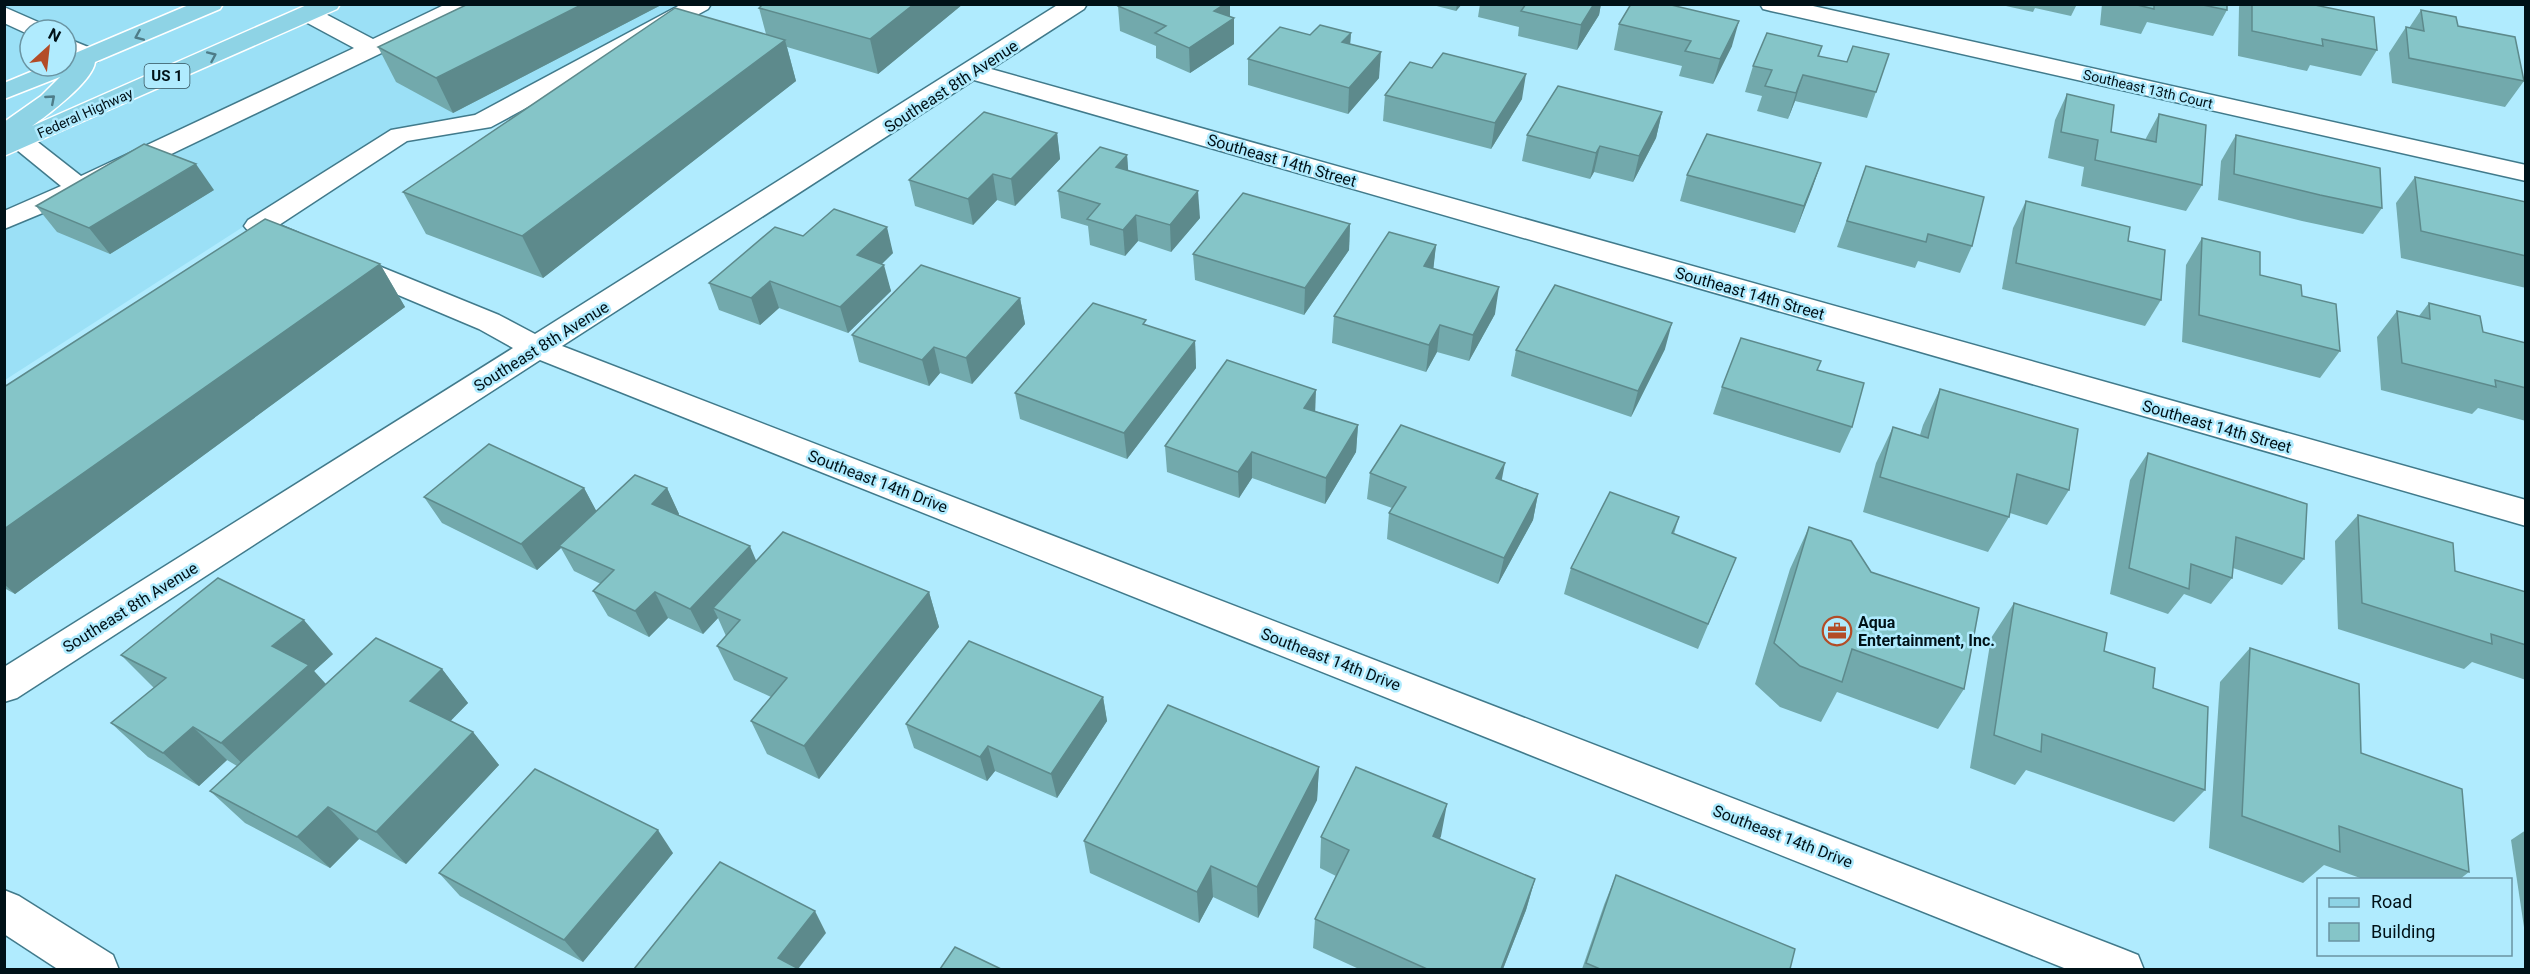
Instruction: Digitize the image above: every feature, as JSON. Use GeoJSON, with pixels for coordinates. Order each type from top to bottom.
{"type":"FeatureCollection","features":[{"type":"Feature","properties":{"kind":"main road"},"geometry":{"type":"LineString","coordinates":[[4,92],[212,4]]}},
{"type":"Feature","properties":{"kind":"main road","name":"Federal Highway"},"geometry":{"type":"LineString","coordinates":[[10,141],[319,9]]}},
{"type":"Feature","properties":{"kind":"main road"},"geometry":{"type":"LineString","coordinates":[[10,141],[36,112],[72,81],[90,56]]}},
{"type":"Feature","properties":{"kind":"street"},"geometry":{"type":"LineString","coordinates":[[4,221],[79,188],[465,4]]}},
{"type":"Feature","properties":{"kind":"street","name":"Southeast 14th Drive"},"geometry":{"type":"LineString","coordinates":[[700,4],[482,122],[400,135],[248,232],[318,251],[489,322],[538,348],[2123,969]]}},
{"type":"Feature","properties":{"kind":"street","name":"Southeast 8th Avenue"},"geometry":{"type":"LineString","coordinates":[[4,687],[974,72],[1076,4]]}},
{"type":"Feature","properties":{"kind":"street","name":"Southeast 13th Court"},"geometry":{"type":"LineString","coordinates":[[1771,4],[2526,173]]}},
{"type":"Feature","properties":{"kind":"street"},"geometry":{"type":"LineString","coordinates":[[319,9],[373,48]]}},
{"type":"Feature","properties":{"kind":"street"},"geometry":{"type":"LineString","coordinates":[[4,14],[18,21]]}},
{"type":"Feature","properties":{"kind":"street"},"geometry":{"type":"LineString","coordinates":[[78,50],[90,56]]}},
{"type":"Feature","properties":{"kind":"street","name":"Southeast 14th Street"},"geometry":{"type":"LineString","coordinates":[[974,72],[2526,513]]}},
{"type":"Feature","properties":{"kind":"street"},"geometry":{"type":"LineString","coordinates":[[10,141],[79,188]]}},
{"type":"Feature","properties":{"kind":"street"},"geometry":{"type":"LineString","coordinates":[[4,910],[98,969]]}},
{"type":"Feature","properties":{"kind":"shaded area"},"geometry":{"type":"Polygon","coordinates":[[[5,5],[690,5],[481,116],[389,133],[5,380],[5,5]]]}},
{"type":"Feature","properties":{"kind":"building"},"geometry":{"type":"Polygon","coordinates":[[[468,4],[583,4],[436,78],[378,47],[468,4]]]}},
{"type":"Feature","properties":{"kind":"building"},"geometry":{"type":"Polygon","coordinates":[[[763,4],[914,4],[870,39],[759,8],[763,4]]]}},
{"type":"Feature","properties":{"kind":"building"},"geometry":{"type":"Polygon","coordinates":[[[1120,4],[1225,4],[1214,11],[1234,18],[1189,48],[1155,33],[1166,26],[1118,6],[1120,4]]]}},
{"type":"Feature","properties":{"kind":"building"},"geometry":{"type":"Polygon","coordinates":[[[1526,4],[1594,4],[1581,25],[1521,11],[1526,4]]]}},
{"type":"Feature","properties":{"kind":"building"},"geometry":{"type":"Polygon","coordinates":[[[1631,4],[1667,4],[1739,21],[1720,59],[1685,51],[1691,41],[1619,24],[1631,4]]]}},
{"type":"Feature","properties":{"kind":"building"},"geometry":{"type":"Polygon","coordinates":[[[2133,4],[2154,4],[2154,9],[2133,4]]]}},
{"type":"Feature","properties":{"kind":"building"},"geometry":{"type":"Polygon","coordinates":[[[2198,4],[2227,4],[2227,10],[2198,4]]]}},
{"type":"Feature","properties":{"kind":"building"},"geometry":{"type":"Polygon","coordinates":[[[2252,4],[2310,4],[2374,17],[2377,50],[2322,39],[2323,46],[2252,31],[2252,4]]]}},
{"type":"Feature","properties":{"kind":"building"},"geometry":{"type":"Polygon","coordinates":[[[675,8],[785,40],[522,236],[403,192],[675,8]]]}},
{"type":"Feature","properties":{"kind":"building"},"geometry":{"type":"Polygon","coordinates":[[[2421,10],[2456,17],[2458,26],[2515,37],[2524,81],[2409,58],[2406,27],[2424,31],[2421,10]]]}},
{"type":"Feature","properties":{"kind":"building"},"geometry":{"type":"Polygon","coordinates":[[[1320,25],[1351,33],[1342,42],[1381,52],[1349,88],[1248,59],[1280,27],[1310,35],[1320,25]]]}},
{"type":"Feature","properties":{"kind":"building"},"geometry":{"type":"Polygon","coordinates":[[[1767,33],[1822,46],[1818,56],[1847,62],[1853,46],[1889,54],[1876,92],[1803,75],[1796,93],[1765,86],[1772,70],[1753,66],[1767,33]]]}},
{"type":"Feature","properties":{"kind":"building"},"geometry":{"type":"Polygon","coordinates":[[[1443,53],[1526,74],[1495,123],[1385,95],[1410,62],[1432,68],[1443,53]]]}},
{"type":"Feature","properties":{"kind":"building"},"geometry":{"type":"Polygon","coordinates":[[[1558,86],[1662,112],[1639,156],[1600,146],[1596,153],[1527,135],[1558,86]]]}},
{"type":"Feature","properties":{"kind":"building"},"geometry":{"type":"Polygon","coordinates":[[[2067,94],[2114,105],[2111,132],[2156,142],[2159,114],[2206,125],[2202,185],[2095,160],[2098,140],[2061,132],[2067,94]]]}},
{"type":"Feature","properties":{"kind":"building"},"geometry":{"type":"Polygon","coordinates":[[[984,112],[1057,133],[1011,179],[993,174],[968,199],[909,180],[984,112]]]}},
{"type":"Feature","properties":{"kind":"building"},"geometry":{"type":"Polygon","coordinates":[[[1707,134],[1821,163],[1804,206],[1687,175],[1707,134]]]}},
{"type":"Feature","properties":{"kind":"building"},"geometry":{"type":"Polygon","coordinates":[[[2236,135],[2380,168],[2382,208],[2234,174],[2236,135]]]}},
{"type":"Feature","properties":{"kind":"building"},"geometry":{"type":"Polygon","coordinates":[[[144,144],[196,164],[89,228],[36,206],[144,144]]]}},
{"type":"Feature","properties":{"kind":"building"},"geometry":{"type":"Polygon","coordinates":[[[1100,147],[1127,155],[1116,167],[1198,191],[1170,225],[1136,215],[1123,230],[1087,219],[1100,204],[1058,191],[1100,147]]]}},
{"type":"Feature","properties":{"kind":"building"},"geometry":{"type":"Polygon","coordinates":[[[1866,166],[1984,197],[1972,246],[1928,234],[1926,242],[1847,221],[1866,166]]]}},
{"type":"Feature","properties":{"kind":"building"},"geometry":{"type":"Polygon","coordinates":[[[2415,177],[2526,202],[2526,256],[2421,231],[2415,177]]]}},
{"type":"Feature","properties":{"kind":"building"},"geometry":{"type":"Polygon","coordinates":[[[1243,193],[1350,224],[1305,288],[1193,254],[1243,193]]]}},
{"type":"Feature","properties":{"kind":"building"},"geometry":{"type":"Polygon","coordinates":[[[2026,201],[2130,227],[2128,241],[2165,250],[2161,300],[2016,263],[2026,201]]]}},
{"type":"Feature","properties":{"kind":"building"},"geometry":{"type":"Polygon","coordinates":[[[834,209],[887,227],[857,255],[884,265],[840,307],[770,281],[751,298],[709,283],[775,227],[803,236],[834,209]]]}},
{"type":"Feature","properties":{"kind":"building"},"geometry":{"type":"Polygon","coordinates":[[[265,219],[380,264],[4,529],[4,387],[265,219]]]}},
{"type":"Feature","properties":{"kind":"building"},"geometry":{"type":"Polygon","coordinates":[[[1389,232],[1436,245],[1424,266],[1499,287],[1473,335],[1440,325],[1429,345],[1334,316],[1389,232]]]}},
{"type":"Feature","properties":{"kind":"building"},"geometry":{"type":"Polygon","coordinates":[[[2202,238],[2260,252],[2260,275],[2301,285],[2302,296],[2336,304],[2340,351],[2199,315],[2202,238]]]}},
{"type":"Feature","properties":{"kind":"building"},"geometry":{"type":"Polygon","coordinates":[[[921,265],[1020,298],[966,358],[934,347],[922,360],[852,335],[921,265]]]}},
{"type":"Feature","properties":{"kind":"building"},"geometry":{"type":"Polygon","coordinates":[[[1555,285],[1672,323],[1638,391],[1516,350],[1555,285]]]}},
{"type":"Feature","properties":{"kind":"building"},"geometry":{"type":"Polygon","coordinates":[[[1093,303],[1146,320],[1143,324],[1195,341],[1124,433],[1015,393],[1093,303]]]}},
{"type":"Feature","properties":{"kind":"building"},"geometry":{"type":"Polygon","coordinates":[[[2429,303],[2480,316],[2483,332],[2526,343],[2526,388],[2495,380],[2496,387],[2402,363],[2397,311],[2430,319],[2429,303]]]}},
{"type":"Feature","properties":{"kind":"building"},"geometry":{"type":"Polygon","coordinates":[[[1741,338],[1821,361],[1817,370],[1864,383],[1852,427],[1722,387],[1741,338]]]}},
{"type":"Feature","properties":{"kind":"building"},"geometry":{"type":"Polygon","coordinates":[[[1227,360],[1316,390],[1304,408],[1358,425],[1326,478],[1252,452],[1238,472],[1165,446],[1227,360]]]}},
{"type":"Feature","properties":{"kind":"building"},"geometry":{"type":"Polygon","coordinates":[[[1940,389],[2078,429],[2069,490],[2017,474],[2009,517],[1880,477],[1893,427],[1928,438],[1940,389]]]}},
{"type":"Feature","properties":{"kind":"building"},"geometry":{"type":"Polygon","coordinates":[[[1401,425],[1505,463],[1496,478],[1538,494],[1504,558],[1389,513],[1406,487],[1370,473],[1401,425]]]}},
{"type":"Feature","properties":{"kind":"building"},"geometry":{"type":"Polygon","coordinates":[[[489,444],[584,488],[521,544],[424,497],[489,444]]]}},
{"type":"Feature","properties":{"kind":"building"},"geometry":{"type":"Polygon","coordinates":[[[2148,453],[2307,504],[2304,559],[2236,537],[2232,578],[2191,564],[2189,589],[2129,568],[2148,453]]]}},
{"type":"Feature","properties":{"kind":"building"},"geometry":{"type":"Polygon","coordinates":[[[635,475],[667,488],[652,504],[750,546],[690,609],[655,592],[635,611],[593,591],[614,570],[559,546],[635,475]]]}},
{"type":"Feature","properties":{"kind":"building"},"geometry":{"type":"Polygon","coordinates":[[[1610,492],[1679,517],[1672,533],[1736,558],[1708,624],[1571,568],[1610,492]]]}},
{"type":"Feature","properties":{"kind":"building"},"geometry":{"type":"Polygon","coordinates":[[[2358,515],[2453,543],[2455,571],[2526,592],[2526,645],[2491,634],[2492,644],[2362,603],[2358,515]]]}},
{"type":"Feature","properties":{"kind":"building"},"geometry":{"type":"Polygon","coordinates":[[[1809,527],[1851,541],[1871,572],[1979,608],[1964,689],[1852,649],[1842,682],[1800,666],[1774,643],[1809,527]]]}},
{"type":"Feature","properties":{"kind":"building"},"geometry":{"type":"Polygon","coordinates":[[[783,532],[929,592],[804,746],[751,721],[787,678],[717,646],[740,620],[713,608],[783,532]]]}},
{"type":"Feature","properties":{"kind":"building"},"geometry":{"type":"Polygon","coordinates":[[[218,578],[304,620],[272,646],[309,665],[221,743],[193,727],[163,753],[111,723],[166,678],[121,655],[218,578]]]}},
{"type":"Feature","properties":{"kind":"building"},"geometry":{"type":"Polygon","coordinates":[[[2014,603],[2107,633],[2104,651],[2155,668],[2153,688],[2208,707],[2205,790],[2042,734],[2041,752],[1994,735],[2014,603]]]}},
{"type":"Feature","properties":{"kind":"building"},"geometry":{"type":"Polygon","coordinates":[[[376,638],[442,669],[410,701],[473,732],[376,832],[328,807],[297,837],[210,791],[376,638]]]}},
{"type":"Feature","properties":{"kind":"building"},"geometry":{"type":"Polygon","coordinates":[[[969,641],[1103,697],[1051,774],[988,746],[980,757],[906,724],[969,641]]]}},
{"type":"Feature","properties":{"kind":"building"},"geometry":{"type":"Polygon","coordinates":[[[2250,648],[2359,684],[2361,753],[2462,789],[2469,872],[2339,826],[2340,852],[2242,816],[2250,648]]]}},
{"type":"Feature","properties":{"kind":"building"},"geometry":{"type":"Polygon","coordinates":[[[1168,705],[1319,767],[1257,887],[1211,866],[1197,892],[1084,841],[1168,705]]]}},
{"type":"Feature","properties":{"kind":"building"},"geometry":{"type":"Polygon","coordinates":[[[1356,767],[1447,804],[1433,836],[1535,879],[1501,969],[1427,969],[1315,919],[1349,850],[1321,837],[1356,767]]]}},
{"type":"Feature","properties":{"kind":"building"},"geometry":{"type":"Polygon","coordinates":[[[535,769],[658,830],[564,940],[439,873],[535,769]]]}},
{"type":"Feature","properties":{"kind":"building"},"geometry":{"type":"Polygon","coordinates":[[[720,862],[815,911],[778,958],[799,969],[634,969],[720,862]]]}},
{"type":"Feature","properties":{"kind":"building"},"geometry":{"type":"Polygon","coordinates":[[[1616,875],[1795,949],[1790,969],[1600,969],[1586,963],[1616,875]]]}},
{"type":"Feature","properties":{"kind":"building"},"geometry":{"type":"Polygon","coordinates":[[[955,947],[1001,969],[940,969],[955,947]]]}},
{"type":"Feature","properties":{"kind":"place","name":"Aqua Entertainment, Inc."},"geometry":{"type":"Point","coordinates":[1837,631]}}]}
